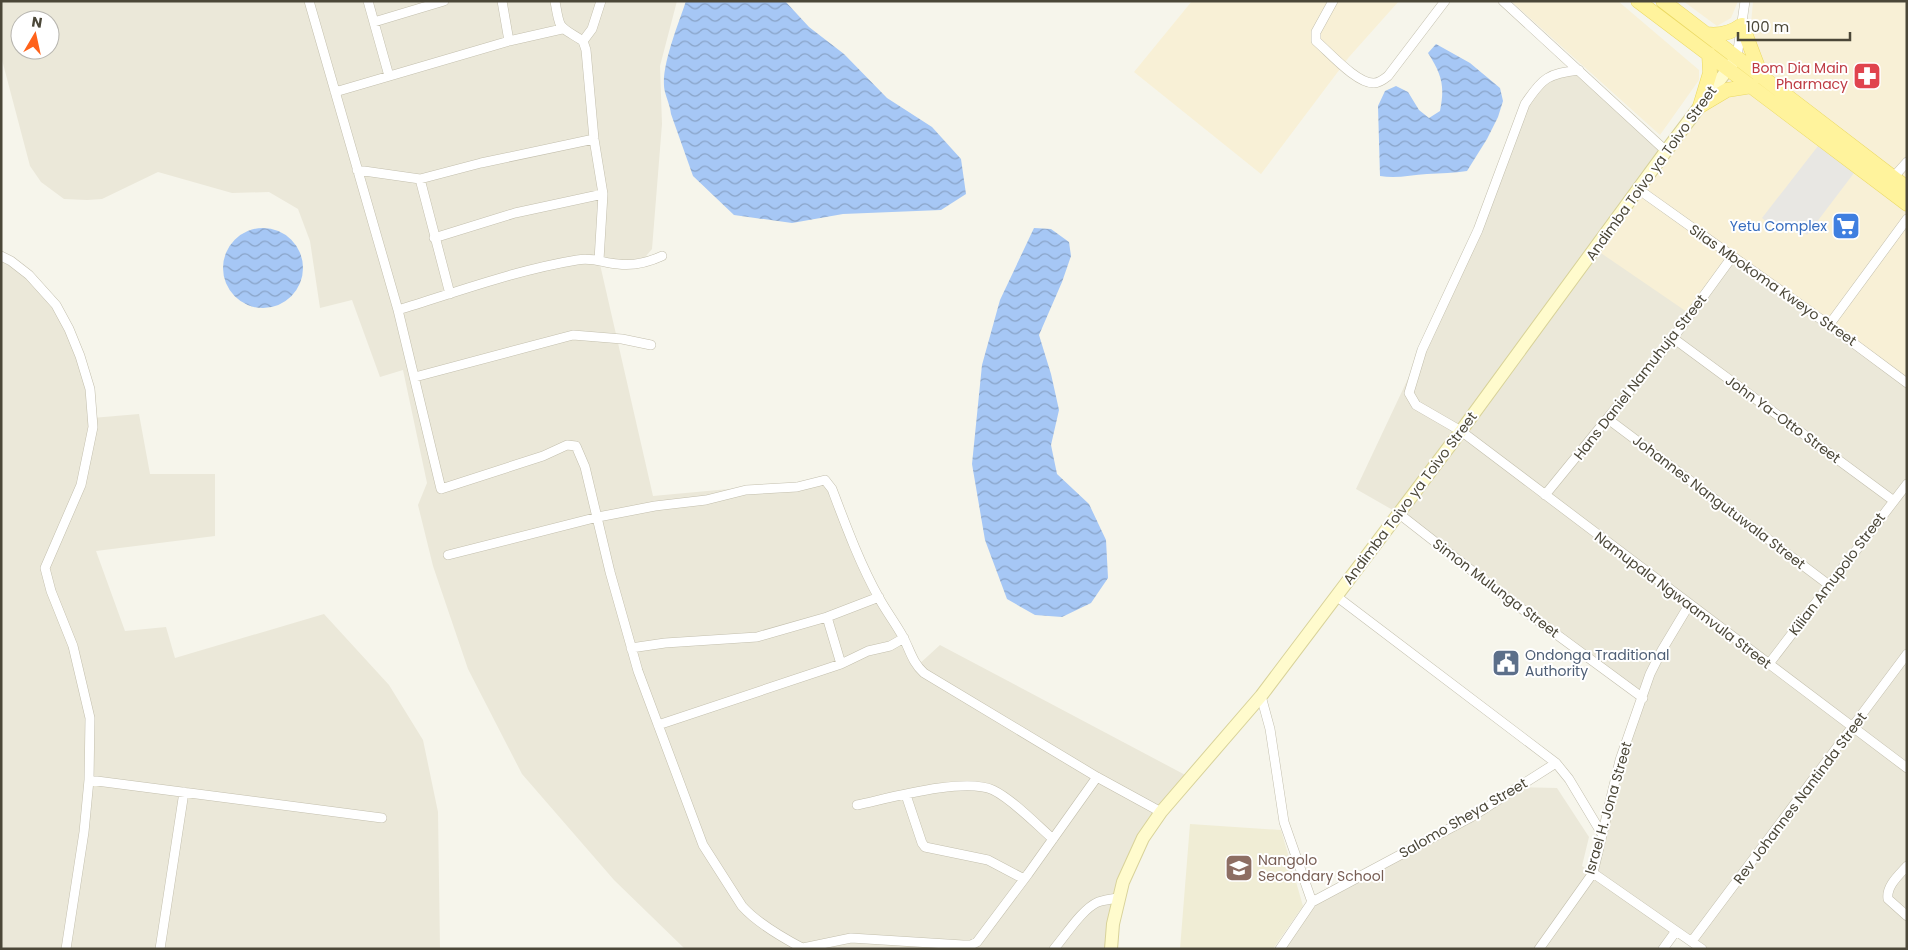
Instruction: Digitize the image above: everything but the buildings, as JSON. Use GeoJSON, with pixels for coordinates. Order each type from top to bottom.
{"type":"FeatureCollection","features":[{"type":"Feature","properties":{"kind":"main road"},"geometry":{"type":"LineString","coordinates":[[1640,1],[1728,69],[1757,81]]}},
{"type":"Feature","properties":{"kind":"main road"},"geometry":{"type":"LineString","coordinates":[[1663,1],[1737,57],[1757,81],[1889,183],[1907,204]]}},
{"type":"Feature","properties":{"kind":"main road"},"geometry":{"type":"LineString","coordinates":[[1706,34],[1717,35],[1733,31],[1742,25],[1757,81]]}},
{"type":"Feature","properties":{"kind":"main road"},"geometry":{"type":"LineString","coordinates":[[1700,106],[1710,72],[1708,54]]}},
{"type":"Feature","properties":{"kind":"main road"},"geometry":{"type":"LineString","coordinates":[[1700,106],[1727,90],[1757,81]]}},
{"type":"Feature","properties":{"kind":"main road"},"geometry":{"type":"LineString","coordinates":[[1889,183],[1907,188]]}},
{"type":"Feature","properties":{"kind":"street"},"geometry":{"type":"LineString","coordinates":[[309,1],[398,310],[440,489],[543,456],[571,444],[576,446],[585,467],[610,572],[632,648],[702,845],[749,914],[804,948],[850,938],[971,945],[977,942],[1097,777]]}},
{"type":"Feature","properties":{"kind":"street"},"geometry":{"type":"LineString","coordinates":[[368,1],[389,76]]}},
{"type":"Feature","properties":{"kind":"street"},"geometry":{"type":"LineString","coordinates":[[374,22],[444,1]]}},
{"type":"Feature","properties":{"kind":"street"},"geometry":{"type":"LineString","coordinates":[[502,1],[509,41]]}},
{"type":"Feature","properties":{"kind":"street"},"geometry":{"type":"LineString","coordinates":[[555,1],[559,24],[562,29],[583,40],[586,50],[594,139],[603,194],[599,260]]}},
{"type":"Feature","properties":{"kind":"street"},"geometry":{"type":"LineString","coordinates":[[583,40],[596,21],[601,1]]}},
{"type":"Feature","properties":{"kind":"street"},"geometry":{"type":"LineString","coordinates":[[1333,1],[1316,32],[1316,41],[1356,76],[1373,83],[1381,82],[1388,76],[1444,1]]}},
{"type":"Feature","properties":{"kind":"street"},"geometry":{"type":"LineString","coordinates":[[1503,1],[1666,151]]}},
{"type":"Feature","properties":{"kind":"street"},"geometry":{"type":"LineString","coordinates":[[1737,57],[1746,1]]}},
{"type":"Feature","properties":{"kind":"street"},"geometry":{"type":"LineString","coordinates":[[335,92],[509,41],[562,29]]}},
{"type":"Feature","properties":{"kind":"street","name":"Andimba Toivo ya Toivo Street"},"geometry":{"type":"LineString","coordinates":[[1111,949],[1118,898],[1127,871],[1143,838],[1161,812],[1261,696],[1461,431],[1737,57]]}},
{"type":"Feature","properties":{"kind":"street","name":"Namupala Ngwaamvula Street"},"geometry":{"type":"LineString","coordinates":[[1580,70],[1558,72],[1550,76],[1537,85],[1525,104],[1478,230],[1422,350],[1409,393],[1411,399],[1416,405],[1461,431],[1768,665],[1907,768]]}},
{"type":"Feature","properties":{"kind":"street"},"geometry":{"type":"LineString","coordinates":[[357,170],[420,179],[481,163],[594,139]]}},
{"type":"Feature","properties":{"kind":"street"},"geometry":{"type":"LineString","coordinates":[[1889,183],[1907,162]]}},
{"type":"Feature","properties":{"kind":"street"},"geometry":{"type":"LineString","coordinates":[[420,179],[450,294]]}},
{"type":"Feature","properties":{"kind":"street","name":"Silas Mbokoma Kweyo Street"},"geometry":{"type":"LineString","coordinates":[[1638,189],[1829,324],[1907,383]]}},
{"type":"Feature","properties":{"kind":"street"},"geometry":{"type":"LineString","coordinates":[[434,238],[515,213],[603,194]]}},
{"type":"Feature","properties":{"kind":"street"},"geometry":{"type":"LineString","coordinates":[[1829,324],[1907,219]]}},
{"type":"Feature","properties":{"kind":"street"},"geometry":{"type":"LineString","coordinates":[[1,256],[29,275],[56,306],[69,330],[90,389],[93,427],[81,485],[44,568],[73,646],[90,718],[89,780],[84,832],[66,949]]}},
{"type":"Feature","properties":{"kind":"street"},"geometry":{"type":"LineString","coordinates":[[398,310],[519,272],[577,260],[591,258],[619,264],[640,263],[662,256]]}},
{"type":"Feature","properties":{"kind":"street","name":"Hans Daniel Namuhuja Street"},"geometry":{"type":"LineString","coordinates":[[1545,495],[1673,338],[1732,257]]}},
{"type":"Feature","properties":{"kind":"street"},"geometry":{"type":"LineString","coordinates":[[415,378],[573,335],[622,339],[651,345]]}},
{"type":"Feature","properties":{"kind":"street","name":"John Ya-Otto Street"},"geometry":{"type":"LineString","coordinates":[[1673,338],[1894,501]]}},
{"type":"Feature","properties":{"kind":"street","name":"Johannes Nangutuwala Street"},"geometry":{"type":"LineString","coordinates":[[1608,419],[1829,585]]}},
{"type":"Feature","properties":{"kind":"street"},"geometry":{"type":"LineString","coordinates":[[448,555],[598,517],[655,506],[706,500],[735,492],[789,488],[825,480],[832,490],[857,554],[879,597],[904,638],[912,659],[924,673],[1097,777],[1161,812]]}},
{"type":"Feature","properties":{"kind":"street","name":"Kilian Amupolo Street"},"geometry":{"type":"LineString","coordinates":[[1768,665],[1907,484]]}},
{"type":"Feature","properties":{"kind":"street","name":"Simon Mulunga Street"},"geometry":{"type":"LineString","coordinates":[[1398,513],[1495,589],[1643,698]]}},
{"type":"Feature","properties":{"kind":"street"},"geometry":{"type":"LineString","coordinates":[[1336,596],[1556,763],[1569,779],[1602,834]]}},
{"type":"Feature","properties":{"kind":"street"},"geometry":{"type":"LineString","coordinates":[[632,648],[666,643],[757,637],[827,617],[879,597]]}},
{"type":"Feature","properties":{"kind":"street","name":"Israel H. Jona Street"},"geometry":{"type":"LineString","coordinates":[[1539,949],[1593,873],[1620,760],[1650,674],[1689,605]]}},
{"type":"Feature","properties":{"kind":"street"},"geometry":{"type":"LineString","coordinates":[[827,617],[841,664]]}},
{"type":"Feature","properties":{"kind":"street"},"geometry":{"type":"LineString","coordinates":[[658,725],[841,664],[868,651],[890,646],[904,638]]}},
{"type":"Feature","properties":{"kind":"street","name":"Rev Johannes Nantinda Street"},"geometry":{"type":"LineString","coordinates":[[1692,941],[1907,654]]}},
{"type":"Feature","properties":{"kind":"street"},"geometry":{"type":"LineString","coordinates":[[1261,696],[1270,729],[1282,816],[1312,902]]}},
{"type":"Feature","properties":{"kind":"street","name":"Salomo Sheya Street"},"geometry":{"type":"LineString","coordinates":[[1280,949],[1312,902],[1473,816],[1556,763]]}},
{"type":"Feature","properties":{"kind":"street"},"geometry":{"type":"LineString","coordinates":[[89,780],[382,818]]}},
{"type":"Feature","properties":{"kind":"street"},"geometry":{"type":"LineString","coordinates":[[857,805],[962,785],[985,787],[1001,795],[1053,839]]}},
{"type":"Feature","properties":{"kind":"street"},"geometry":{"type":"LineString","coordinates":[[160,949],[184,792]]}},
{"type":"Feature","properties":{"kind":"street"},"geometry":{"type":"LineString","coordinates":[[906,795],[925,847],[988,860],[1024,879]]}},
{"type":"Feature","properties":{"kind":"street"},"geometry":{"type":"LineString","coordinates":[[1907,866],[1887,894],[1888,899],[1907,916]]}},
{"type":"Feature","properties":{"kind":"street"},"geometry":{"type":"LineString","coordinates":[[1593,873],[1702,949]]}},
{"type":"Feature","properties":{"kind":"street"},"geometry":{"type":"LineString","coordinates":[[1054,949],[1091,906],[1118,898]]}},
{"type":"Feature","properties":{"kind":"street"},"geometry":{"type":"LineString","coordinates":[[1663,949],[1676,931]]}},
{"type":"Feature","properties":{"kind":"shaded area"},"geometry":{"type":"Polygon","coordinates":[[[1,1],[677,1],[660,66],[662,124],[652,249],[640,263],[599,260],[653,496],[825,480],[857,554],[917,666],[940,645],[1191,778],[1127,871],[1111,949],[685,949],[614,880],[522,774],[468,669],[433,566],[418,505],[427,483],[403,370],[380,377],[352,300],[320,308],[310,241],[298,209],[269,192],[232,193],[158,172],[102,199],[64,199],[41,182],[30,166],[1,56],[1,1]]]}},
{"type":"Feature","properties":{"kind":"shaded area"},"geometry":{"type":"Polygon","coordinates":[[[1192,1],[1399,1],[1349,57],[1261,174],[1134,72],[1192,1]]]}},
{"type":"Feature","properties":{"kind":"shaded area"},"geometry":{"type":"Polygon","coordinates":[[[1511,1],[1618,1],[1699,70],[1699,80],[1660,135],[1511,1]]]}},
{"type":"Feature","properties":{"kind":"shaded area"},"geometry":{"type":"Polygon","coordinates":[[[1683,1],[1738,1],[1731,18],[1717,26],[1683,1]]]}},
{"type":"Feature","properties":{"kind":"shaded area"},"geometry":{"type":"Polygon","coordinates":[[[1753,1],[1907,1],[1907,383],[1732,257],[1690,314],[1595,249],[1737,57],[1751,24],[1753,1]]]}},
{"type":"Feature","properties":{"kind":"shaded area"},"geometry":{"type":"Polygon","coordinates":[[[1579,70],[1666,151],[1732,257],[1907,383],[1907,949],[1702,949],[1676,931],[1663,949],[1280,949],[1312,902],[1519,787],[1557,788],[1589,837],[1582,866],[1593,873],[1602,834],[1643,698],[1398,513],[1356,489],[1478,230],[1525,104],[1537,85],[1579,70]]]}},
{"type":"Feature","properties":{"kind":"shaded area"},"geometry":{"type":"Polygon","coordinates":[[[1818,146],[1854,173],[1807,235],[1793,225],[1773,227],[1762,218],[1818,146]]]}},
{"type":"Feature","properties":{"kind":"shaded area"},"geometry":{"type":"Polygon","coordinates":[[[1,256],[11,261],[56,305],[80,356],[92,418],[139,414],[150,474],[215,474],[215,536],[96,551],[125,631],[166,627],[175,658],[324,614],[389,685],[423,740],[438,812],[440,949],[1,949],[1,256]]]}},
{"type":"Feature","properties":{"kind":"shaded area","name":"Nangolo Secondary School"},"geometry":{"type":"Polygon","coordinates":[[[1190,824],[1281,830],[1303,906],[1273,949],[1180,949],[1190,824]]]}},
{"type":"Feature","properties":{"kind":"water"},"geometry":{"type":"Polygon","coordinates":[[[686,1],[785,1],[809,27],[844,54],[887,98],[932,127],[961,159],[966,194],[941,210],[843,214],[792,223],[734,215],[693,176],[665,92],[664,83],[667,59],[686,1]]]}},
{"type":"Feature","properties":{"kind":"water"},"geometry":{"type":"Polygon","coordinates":[[[1436,44],[1470,63],[1500,88],[1503,101],[1498,117],[1467,171],[1398,177],[1380,176],[1378,106],[1385,91],[1396,86],[1408,92],[1419,110],[1429,118],[1440,111],[1441,81],[1428,53],[1436,44]]]}},
{"type":"Feature","properties":{"kind":"water"},"geometry":{"type":"Polygon","coordinates":[[[263,228],[278,231],[291,240],[300,253],[303,268],[300,283],[291,296],[278,305],[263,308],[248,305],[235,296],[226,283],[223,268],[226,253],[235,240],[248,231],[263,228]]]}},
{"type":"Feature","properties":{"kind":"water"},"geometry":{"type":"Polygon","coordinates":[[[1034,228],[1051,229],[1069,242],[1071,256],[1039,335],[1051,374],[1059,410],[1051,445],[1057,474],[1089,504],[1106,540],[1108,578],[1091,603],[1062,617],[1035,615],[1007,599],[985,540],[972,464],[982,365],[1000,300],[1034,228]]]}},
{"type":"Feature","properties":{"kind":"place","name":"Bom Dia Main Pharmacy"},"geometry":{"type":"Point","coordinates":[1867,76]}},
{"type":"Feature","properties":{"kind":"place","name":"Yetu Complex"},"geometry":{"type":"Point","coordinates":[1846,226]}},
{"type":"Feature","properties":{"kind":"place","name":"Ondonga Traditional Authority"},"geometry":{"type":"Point","coordinates":[1506,663]}},
{"type":"Feature","properties":{"kind":"place","name":"Nangolo Secondary School"},"geometry":{"type":"Point","coordinates":[1239,868]}}]}
